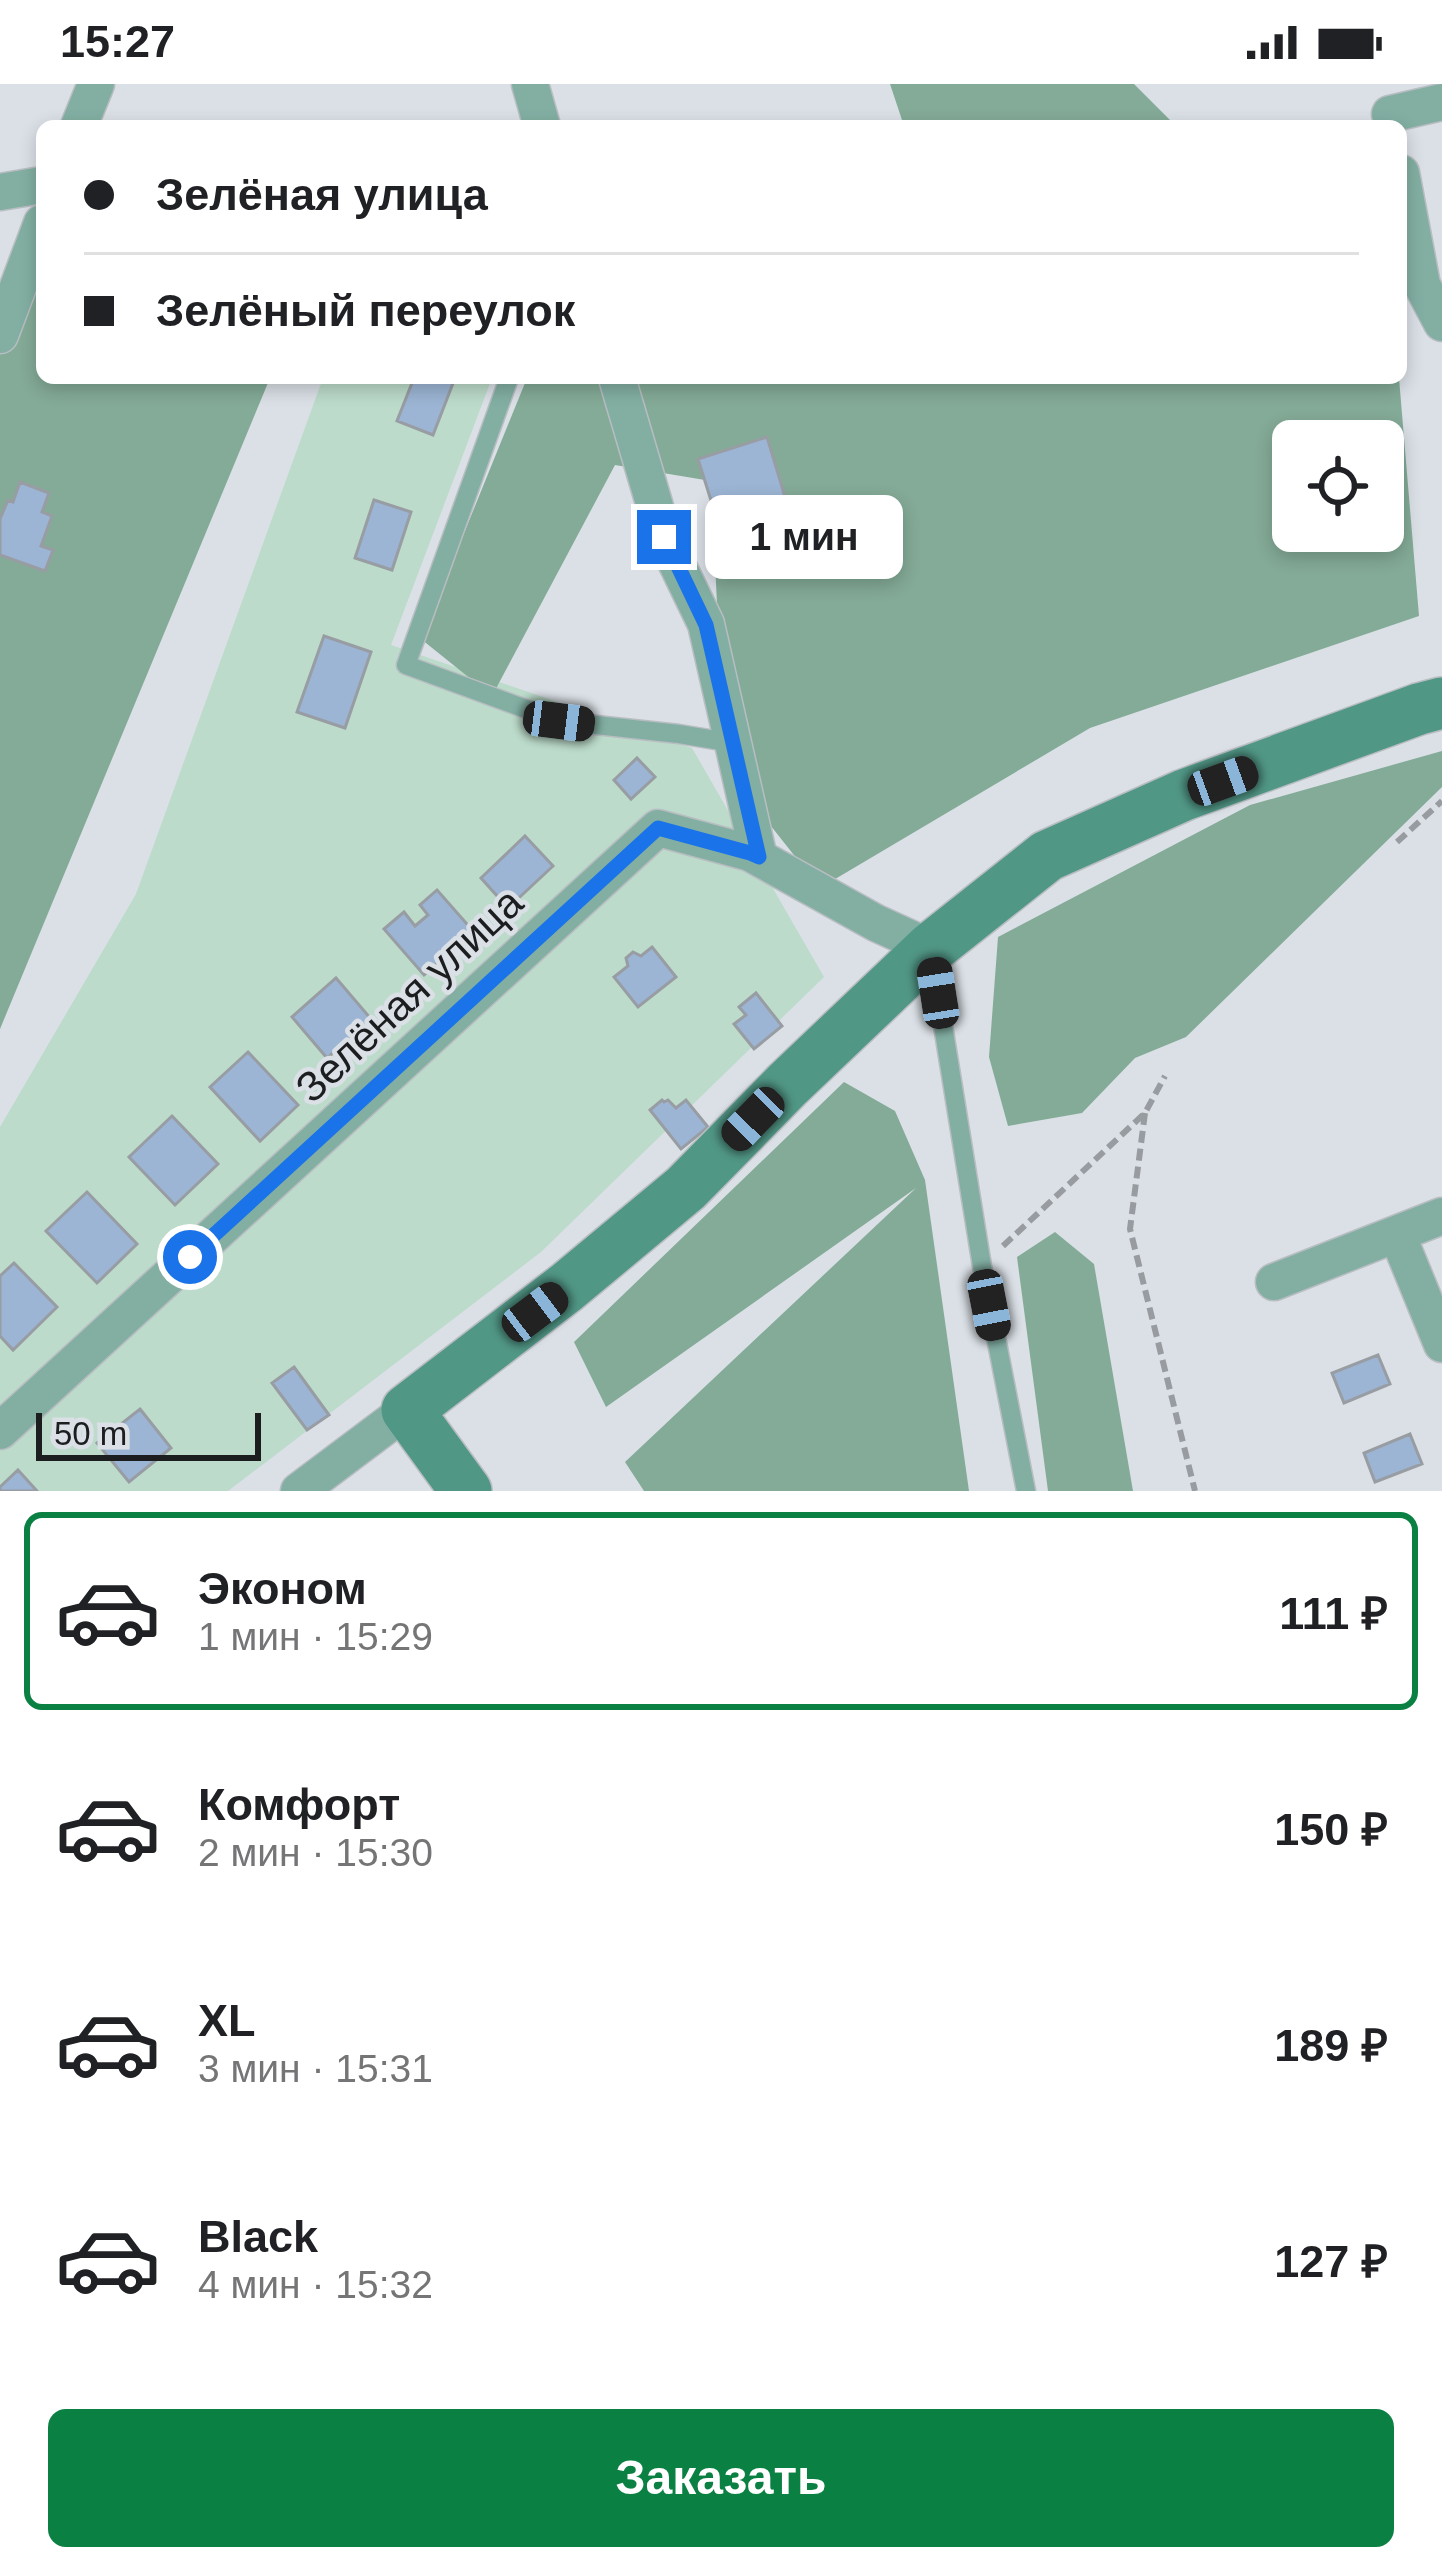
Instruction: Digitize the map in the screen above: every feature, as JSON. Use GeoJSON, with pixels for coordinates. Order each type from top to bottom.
{"type":"FeatureCollection","features":[{"type":"Feature","properties":{"kind":"main road"},"geometry":{"type":"LineString","coordinates":[[466,1491],[406,1411],[567,1287],[686,1187],[931,948],[1047,856],[1184,795],[1442,703]]}},
{"type":"Feature","properties":{"kind":"street"},"geometry":{"type":"LineString","coordinates":[[82,120],[96,84]]}},
{"type":"Feature","properties":{"kind":"street"},"geometry":{"type":"LineString","coordinates":[[530,84],[540,120]]}},
{"type":"Feature","properties":{"kind":"street"},"geometry":{"type":"LineString","coordinates":[[1390,108],[1442,101]]}},
{"type":"Feature","properties":{"kind":"street"},"geometry":{"type":"LineString","coordinates":[[0,192],[36,186]]}},
{"type":"Feature","properties":{"kind":"street"},"geometry":{"type":"LineString","coordinates":[[1407,204],[1422,285],[1442,323]]}},
{"type":"Feature","properties":{"kind":"street"},"geometry":{"type":"LineString","coordinates":[[0,335],[36,239]]}},
{"type":"Feature","properties":{"kind":"street"},"geometry":{"type":"LineString","coordinates":[[618,384],[664,537],[706,625],[759,857]]}},
{"type":"Feature","properties":{"kind":"street","name":"Зелёная улица"},"geometry":{"type":"LineString","coordinates":[[0,1431],[658,828],[759,857],[875,923],[931,948]]}},
{"type":"Feature","properties":{"kind":"street"},"geometry":{"type":"LineString","coordinates":[[1274,1282],[1442,1216]]}},
{"type":"Feature","properties":{"kind":"street"},"geometry":{"type":"LineString","coordinates":[[1397,1234],[1442,1344]]}},
{"type":"Feature","properties":{"kind":"street"},"geometry":{"type":"LineString","coordinates":[[299,1491],[406,1411]]}},
{"type":"Feature","properties":{"kind":"lane"},"geometry":{"type":"LineString","coordinates":[[507,384],[406,665],[559,721],[733,743]]}},
{"type":"Feature","properties":{"kind":"lane"},"geometry":{"type":"LineString","coordinates":[[931,948],[982,1266],[1026,1491]]}},
{"type":"Feature","properties":{"kind":"path"},"geometry":{"type":"LineString","coordinates":[[1397,842],[1442,801]]}},
{"type":"Feature","properties":{"kind":"path"},"geometry":{"type":"LineString","coordinates":[[982,1266],[1145,1113],[1165,1076]]}},
{"type":"Feature","properties":{"kind":"path"},"geometry":{"type":"LineString","coordinates":[[1145,1113],[1130,1229],[1195,1491]]}},
{"type":"Feature","properties":{"kind":"green space"},"geometry":{"type":"Polygon","coordinates":[[[890,84],[1134,84],[1170,120],[902,120],[890,84]]]}},
{"type":"Feature","properties":{"kind":"green space"},"geometry":{"type":"Polygon","coordinates":[[[36,284],[36,384],[268,384],[0,1029],[0,291],[36,284]]]}},
{"type":"Feature","properties":{"kind":"green space"},"geometry":{"type":"Polygon","coordinates":[[[321,384],[490,384],[391,645],[692,748],[824,977],[541,1252],[228,1491],[0,1491],[0,1127],[136,894],[321,384]]]}},
{"type":"Feature","properties":{"kind":"green space"},"geometry":{"type":"Polygon","coordinates":[[[525,384],[1400,384],[1403,420],[1272,420],[1272,552],[1404,552],[1404,438],[1419,616],[1090,728],[820,888],[725,768],[711,481],[615,465],[492,696],[421,639],[525,384]]]}},
{"type":"Feature","properties":{"kind":"green space"},"geometry":{"type":"Polygon","coordinates":[[[1442,751],[1442,787],[1186,1037],[1135,1058],[1082,1113],[1008,1126],[989,1057],[998,937],[1250,805],[1442,751]]]}},
{"type":"Feature","properties":{"kind":"green space"},"geometry":{"type":"Polygon","coordinates":[[[844,1082],[895,1111],[925,1180],[969,1491],[644,1491],[625,1462],[916,1188],[606,1407],[574,1342],[844,1082]]]}},
{"type":"Feature","properties":{"kind":"green space"},"geometry":{"type":"Polygon","coordinates":[[[1055,1232],[1094,1264],[1133,1491],[1048,1491],[1017,1257],[1055,1232]]]}},
{"type":"Feature","properties":{"kind":"building"},"geometry":{"type":"Polygon","coordinates":[[[412,384],[453,384],[433,435],[397,421],[412,384]]]}},
{"type":"Feature","properties":{"kind":"building"},"geometry":{"type":"Polygon","coordinates":[[[767,437],[798,540],[730,561],[698,459],[767,437]]]}},
{"type":"Feature","properties":{"kind":"building"},"geometry":{"type":"Polygon","coordinates":[[[20,482],[49,493],[42,512],[52,516],[41,546],[53,550],[45,571],[0,555],[0,519],[20,482]]]}},
{"type":"Feature","properties":{"kind":"building"},"geometry":{"type":"Polygon","coordinates":[[[374,500],[411,512],[392,570],[355,558],[374,500]]]}},
{"type":"Feature","properties":{"kind":"building"},"geometry":{"type":"Polygon","coordinates":[[[324,636],[371,652],[345,728],[297,712],[324,636]]]}},
{"type":"Feature","properties":{"kind":"building"},"geometry":{"type":"Polygon","coordinates":[[[637,758],[655,777],[631,799],[614,780],[637,758]]]}},
{"type":"Feature","properties":{"kind":"building"},"geometry":{"type":"Polygon","coordinates":[[[525,836],[553,866],[508,908],[481,878],[525,836]]]}},
{"type":"Feature","properties":{"kind":"building"},"geometry":{"type":"Polygon","coordinates":[[[437,890],[474,932],[424,975],[384,929],[404,912],[415,926],[428,915],[420,905],[437,890]]]}},
{"type":"Feature","properties":{"kind":"building"},"geometry":{"type":"Polygon","coordinates":[[[652,947],[676,977],[638,1007],[614,977],[628,966],[626,958],[633,952],[641,956],[652,947]]]}},
{"type":"Feature","properties":{"kind":"building"},"geometry":{"type":"Polygon","coordinates":[[[336,978],[371,1019],[327,1058],[292,1017],[336,978]]]}},
{"type":"Feature","properties":{"kind":"building"},"geometry":{"type":"Polygon","coordinates":[[[756,993],[782,1026],[754,1049],[734,1024],[746,1015],[739,1007],[756,993]]]}},
{"type":"Feature","properties":{"kind":"building"},"geometry":{"type":"Polygon","coordinates":[[[248,1052],[298,1105],[260,1141],[210,1087],[248,1052]]]}},
{"type":"Feature","properties":{"kind":"building"},"geometry":{"type":"Polygon","coordinates":[[[662,1100],[676,1108],[686,1100],[708,1127],[681,1149],[650,1110],[662,1100]]]}},
{"type":"Feature","properties":{"kind":"building"},"geometry":{"type":"Polygon","coordinates":[[[172,1116],[218,1164],[175,1205],[129,1157],[172,1116]]]}},
{"type":"Feature","properties":{"kind":"building"},"geometry":{"type":"Polygon","coordinates":[[[87,1192],[137,1244],[97,1283],[46,1231],[87,1192]]]}},
{"type":"Feature","properties":{"kind":"building"},"geometry":{"type":"Polygon","coordinates":[[[14,1263],[57,1307],[13,1350],[0,1336],[0,1276],[14,1263]]]}},
{"type":"Feature","properties":{"kind":"building"},"geometry":{"type":"Polygon","coordinates":[[[1378,1355],[1390,1384],[1344,1403],[1332,1373],[1378,1355]]]}},
{"type":"Feature","properties":{"kind":"building"},"geometry":{"type":"Polygon","coordinates":[[[294,1367],[329,1415],[307,1430],[272,1383],[294,1367]]]}},
{"type":"Feature","properties":{"kind":"building"},"geometry":{"type":"Polygon","coordinates":[[[140,1409],[171,1448],[129,1482],[97,1443],[140,1409]]]}},
{"type":"Feature","properties":{"kind":"building"},"geometry":{"type":"Polygon","coordinates":[[[1410,1434],[1422,1464],[1375,1482],[1364,1453],[1410,1434]]]}},
{"type":"Feature","properties":{"kind":"building"},"geometry":{"type":"Polygon","coordinates":[[[18,1470],[37,1491],[0,1491],[18,1470]]]}},
{"type":"Feature","properties":{"kind":"route"},"geometry":{"type":"LineString","coordinates":[[190,1257],[658,828],[759,857],[706,625],[664,537]]}}]}
